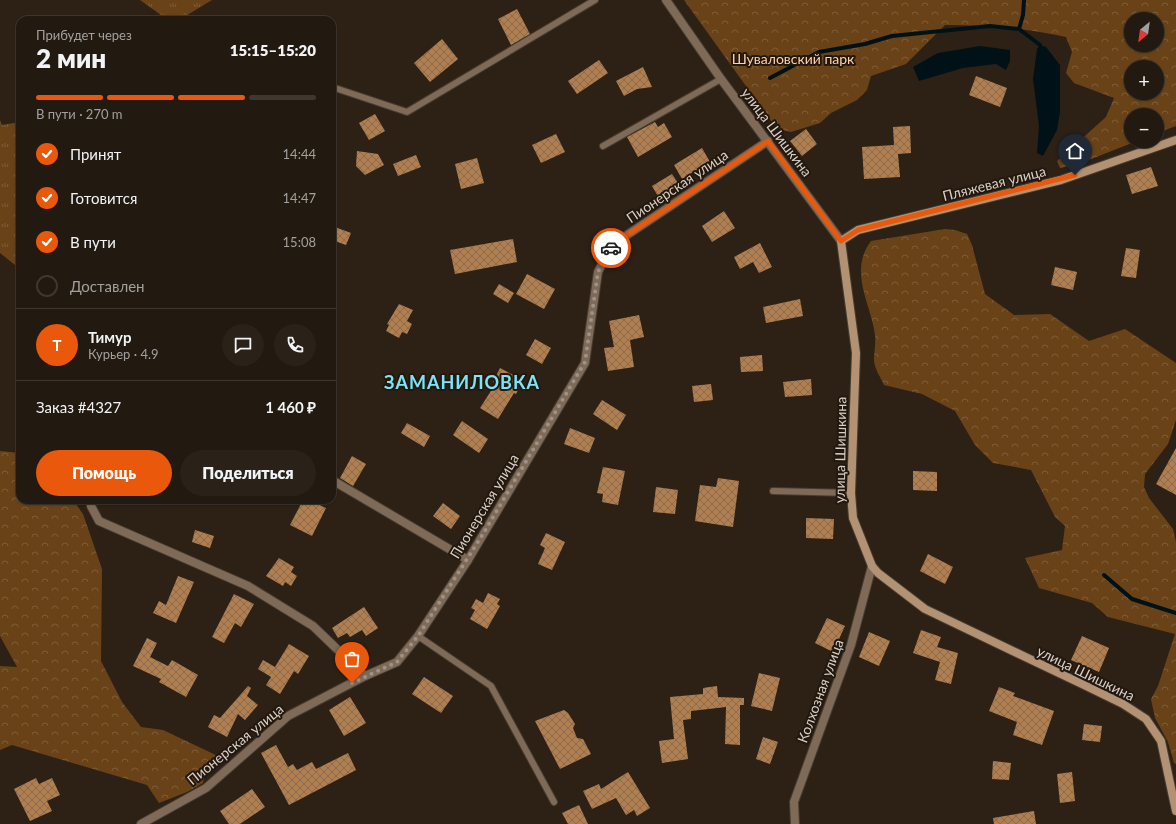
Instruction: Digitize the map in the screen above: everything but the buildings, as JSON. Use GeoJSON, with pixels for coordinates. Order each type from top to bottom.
{"type":"FeatureCollection","features":[{"type":"Feature","properties":{"kind":"street","name":"улица Шишкина"},"geometry":{"type":"LineString","coordinates":[[666,0],[721,79],[841,241],[856,353],[851,493],[853,518],[872,566],[878,573],[925,609],[1097,691],[1146,719],[1161,741],[1176,811]]}},
{"type":"Feature","properties":{"kind":"street","name":"Пляжевая улица"},"geometry":{"type":"LineString","coordinates":[[841,241],[858,230],[1061,180],[1176,140]]}},
{"type":"Feature","properties":{"kind":"street","name":"Пионерская улица"},"geometry":{"type":"LineString","coordinates":[[141,824],[206,788],[288,716],[365,676],[397,662],[418,636],[468,560],[585,362],[598,272],[612,245],[768,141]]}},
{"type":"Feature","properties":{"kind":"street"},"geometry":{"type":"LineString","coordinates":[[336,482],[468,560]]}},
{"type":"Feature","properties":{"kind":"street"},"geometry":{"type":"LineString","coordinates":[[91,504],[90,506],[99,521],[248,586],[313,626],[365,676]]}},
{"type":"Feature","properties":{"kind":"street","name":"Колхозная улица"},"geometry":{"type":"LineString","coordinates":[[795,824],[794,802],[851,645],[872,566]]}},
{"type":"Feature","properties":{"kind":"lane"},"geometry":{"type":"LineString","coordinates":[[336,88],[407,112],[595,0]]}},
{"type":"Feature","properties":{"kind":"lane"},"geometry":{"type":"LineString","coordinates":[[603,146],[721,79]]}},
{"type":"Feature","properties":{"kind":"lane"},"geometry":{"type":"LineString","coordinates":[[773,491],[851,493]]}},
{"type":"Feature","properties":{"kind":"lane"},"geometry":{"type":"LineString","coordinates":[[418,636],[491,686],[554,802]]}},
{"type":"Feature","properties":{"kind":"green space"},"geometry":{"type":"Polygon","coordinates":[[[140,0],[212,0],[186,16],[162,16],[140,0]]]}},
{"type":"Feature","properties":{"kind":"green space","name":"Шуваловский парк"},"geometry":{"type":"Polygon","coordinates":[[[684,0],[1176,0],[1176,126],[1164,130],[1164,108],[1124,108],[1124,146],[1076,165],[1060,168],[1057,161],[1106,117],[1114,98],[1074,83],[1066,73],[1072,52],[1066,37],[1021,29],[991,26],[945,25],[906,64],[871,76],[867,90],[857,100],[831,113],[820,123],[791,132],[777,129],[684,0]]]}},
{"type":"Feature","properties":{"kind":"green space"},"geometry":{"type":"Polygon","coordinates":[[[0,120],[2,125],[16,123],[16,266],[0,253],[0,120]]]}},
{"type":"Feature","properties":{"kind":"green space"},"geometry":{"type":"Polygon","coordinates":[[[945,229],[955,230],[967,234],[972,245],[985,294],[1014,315],[1050,314],[1089,341],[1125,329],[1176,363],[1176,420],[1168,444],[1145,474],[1144,487],[1149,498],[1173,529],[1176,542],[1176,764],[1174,763],[1168,742],[1155,718],[1151,699],[1158,686],[1175,634],[1108,617],[1092,603],[1039,588],[1025,558],[1062,550],[1065,526],[1055,517],[1031,470],[993,463],[975,445],[955,411],[922,394],[884,385],[876,370],[874,363],[875,335],[861,276],[861,264],[864,253],[871,241],[945,229]]]}},
{"type":"Feature","properties":{"kind":"green space"},"geometry":{"type":"Polygon","coordinates":[[[0,451],[16,453],[16,504],[76,504],[83,514],[102,569],[101,661],[122,702],[141,727],[163,730],[220,757],[205,769],[203,783],[187,792],[159,803],[147,785],[12,745],[0,750],[0,666],[17,667],[0,636],[0,451]]]}},
{"type":"Feature","properties":{"kind":"shaded area"},"geometry":{"type":"Polygon","coordinates":[[[1040,45],[1046,47],[1060,65],[1060,112],[1057,130],[1043,156],[1037,153],[1039,126],[1033,79],[1037,49],[1040,45]]]}},
{"type":"Feature","properties":{"kind":"shaded area"},"geometry":{"type":"Polygon","coordinates":[[[980,46],[1010,50],[1010,61],[1006,70],[996,64],[963,68],[919,81],[913,67],[938,53],[980,46]]]}},
{"type":"Feature","properties":{"kind":"waterway"},"geometry":{"type":"LineString","coordinates":[[770,78],[819,52],[865,44],[892,36],[990,26],[1019,29],[1023,15],[1024,0]]}},
{"type":"Feature","properties":{"kind":"waterway"},"geometry":{"type":"LineString","coordinates":[[1019,29],[1040,45]]}},
{"type":"Feature","properties":{"kind":"waterway"},"geometry":{"type":"LineString","coordinates":[[1104,575],[1132,599],[1176,613]]}},
{"type":"Feature","properties":{"kind":"way so far"},"geometry":{"type":"LineString","coordinates":[[352,683],[397,662],[418,636],[468,560],[585,362],[598,272],[611,248]]}},
{"type":"Feature","properties":{"kind":"district","name":"ЗАМАНИЛОВКА"},"geometry":{"type":"Point","coordinates":[462,382]}},
{"type":"Feature","properties":{"kind":"route"},"geometry":{"type":"LineString","coordinates":[[611,248],[612,245],[768,141],[841,241],[858,230],[1061,180],[1075,175]]}}]}
